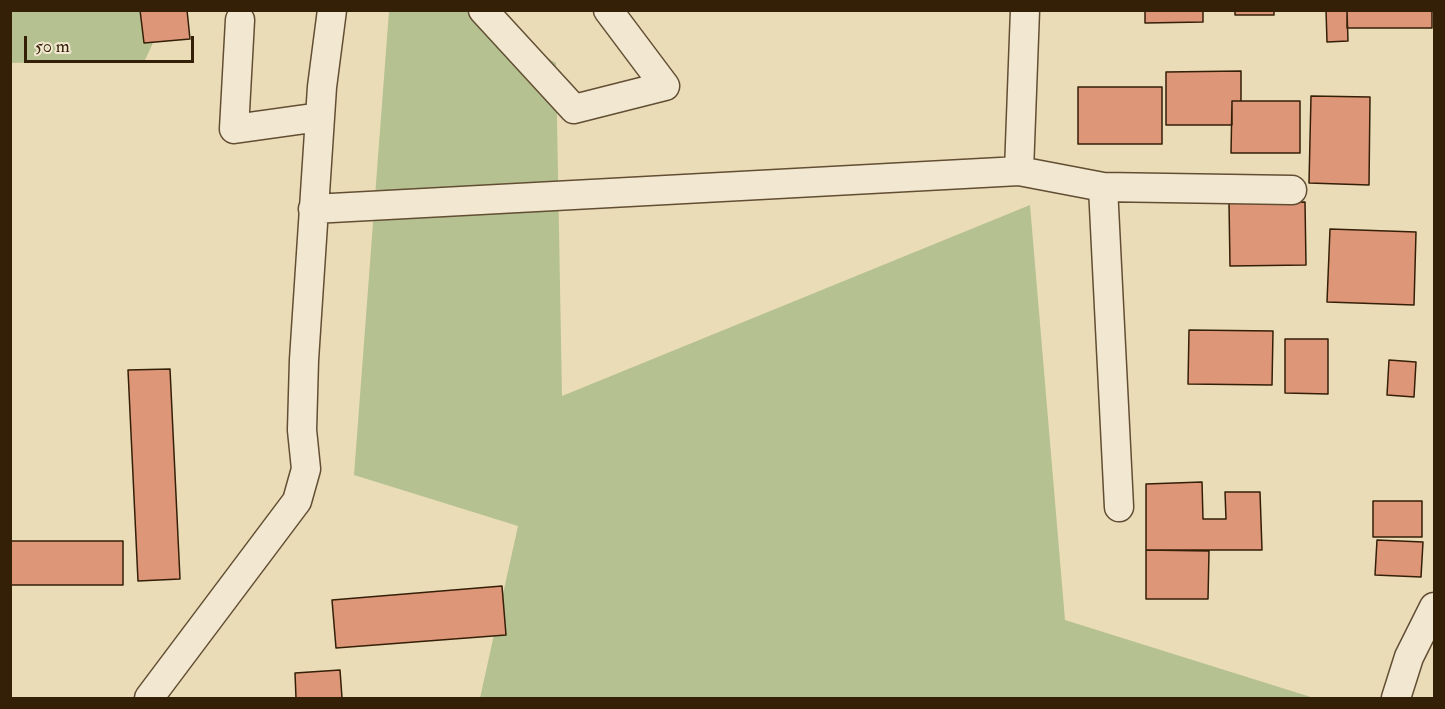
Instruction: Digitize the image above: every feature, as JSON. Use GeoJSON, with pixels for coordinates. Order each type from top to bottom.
{"type":"FeatureCollection","features":[{"type":"Feature","properties":{"kind":"street"},"geometry":{"type":"LineString","coordinates":[[149,699],[297,501],[306,469],[303,430],[304,360],[320,117],[332,10]]}},
{"type":"Feature","properties":{"kind":"street"},"geometry":{"type":"LineString","coordinates":[[483,10],[574,109],[665,86],[608,10]]}},
{"type":"Feature","properties":{"kind":"street"},"geometry":{"type":"LineString","coordinates":[[1019,171],[1025,10]]}},
{"type":"Feature","properties":{"kind":"street"},"geometry":{"type":"LineString","coordinates":[[240,20],[234,129],[320,117]]}},
{"type":"Feature","properties":{"kind":"street"},"geometry":{"type":"LineString","coordinates":[[313,209],[1019,171],[1103,187],[1293,190]]}},
{"type":"Feature","properties":{"kind":"street"},"geometry":{"type":"LineString","coordinates":[[1103,187],[1119,507]]}},
{"type":"Feature","properties":{"kind":"street"},"geometry":{"type":"LineString","coordinates":[[1396,699],[1409,657],[1434,607]]}},
{"type":"Feature","properties":{"kind":"green space"},"geometry":{"type":"Polygon","coordinates":[[[10,11],[168,11],[145,60],[11,63],[10,11]]]}},
{"type":"Feature","properties":{"kind":"green space"},"geometry":{"type":"Polygon","coordinates":[[[389,11],[465,11],[556,63],[562,396],[1030,205],[1065,620],[1314,698],[480,698],[518,526],[354,475],[389,11]]]}},
{"type":"Feature","properties":{"kind":"building"},"geometry":{"type":"Polygon","coordinates":[[[140,10],[187,10],[190,39],[144,43],[140,10]]]}},
{"type":"Feature","properties":{"kind":"building"},"geometry":{"type":"Polygon","coordinates":[[[1145,10],[1203,10],[1203,22],[1145,23],[1145,10]]]}},
{"type":"Feature","properties":{"kind":"building"},"geometry":{"type":"Polygon","coordinates":[[[1235,10],[1274,10],[1274,15],[1235,15],[1235,10]]]}},
{"type":"Feature","properties":{"kind":"building"},"geometry":{"type":"Polygon","coordinates":[[[1326,10],[1347,10],[1348,41],[1327,42],[1326,10]]]}},
{"type":"Feature","properties":{"kind":"building"},"geometry":{"type":"Polygon","coordinates":[[[1347,10],[1432,10],[1432,28],[1347,28],[1347,10]]]}},
{"type":"Feature","properties":{"kind":"building"},"geometry":{"type":"Polygon","coordinates":[[[1241,71],[1241,101],[1232,101],[1232,125],[1166,125],[1166,72],[1241,71]]]}},
{"type":"Feature","properties":{"kind":"building"},"geometry":{"type":"Polygon","coordinates":[[[1078,87],[1162,87],[1162,144],[1078,144],[1078,87]]]}},
{"type":"Feature","properties":{"kind":"building"},"geometry":{"type":"Polygon","coordinates":[[[1311,96],[1370,97],[1369,185],[1309,183],[1311,96]]]}},
{"type":"Feature","properties":{"kind":"building"},"geometry":{"type":"Polygon","coordinates":[[[1232,101],[1300,101],[1300,153],[1231,153],[1232,101]]]}},
{"type":"Feature","properties":{"kind":"building"},"geometry":{"type":"Polygon","coordinates":[[[1305,202],[1306,265],[1230,266],[1229,203],[1305,202]]]}},
{"type":"Feature","properties":{"kind":"building"},"geometry":{"type":"Polygon","coordinates":[[[1330,229],[1416,232],[1414,305],[1327,302],[1330,229]]]}},
{"type":"Feature","properties":{"kind":"building"},"geometry":{"type":"Polygon","coordinates":[[[1189,330],[1273,331],[1272,385],[1188,384],[1189,330]]]}},
{"type":"Feature","properties":{"kind":"building"},"geometry":{"type":"Polygon","coordinates":[[[1285,339],[1328,339],[1328,394],[1285,393],[1285,339]]]}},
{"type":"Feature","properties":{"kind":"building"},"geometry":{"type":"Polygon","coordinates":[[[1389,360],[1416,362],[1414,397],[1387,395],[1389,360]]]}},
{"type":"Feature","properties":{"kind":"building"},"geometry":{"type":"Polygon","coordinates":[[[170,369],[180,579],[138,581],[128,370],[170,369]]]}},
{"type":"Feature","properties":{"kind":"building"},"geometry":{"type":"Polygon","coordinates":[[[1202,482],[1203,519],[1226,519],[1225,492],[1260,492],[1262,550],[1146,550],[1146,484],[1202,482]]]}},
{"type":"Feature","properties":{"kind":"building"},"geometry":{"type":"Polygon","coordinates":[[[1373,501],[1422,501],[1422,537],[1373,537],[1373,501]]]}},
{"type":"Feature","properties":{"kind":"building"},"geometry":{"type":"Polygon","coordinates":[[[1377,540],[1423,542],[1421,577],[1375,575],[1377,540]]]}},
{"type":"Feature","properties":{"kind":"building"},"geometry":{"type":"Polygon","coordinates":[[[10,541],[123,541],[123,585],[10,585],[10,541]]]}},
{"type":"Feature","properties":{"kind":"building"},"geometry":{"type":"Polygon","coordinates":[[[1146,550],[1209,551],[1208,599],[1146,599],[1146,550]]]}},
{"type":"Feature","properties":{"kind":"building"},"geometry":{"type":"Polygon","coordinates":[[[502,586],[506,635],[336,648],[332,600],[502,586]]]}},
{"type":"Feature","properties":{"kind":"building"},"geometry":{"type":"Polygon","coordinates":[[[340,670],[342,698],[296,698],[295,673],[340,670]]]}}]}
